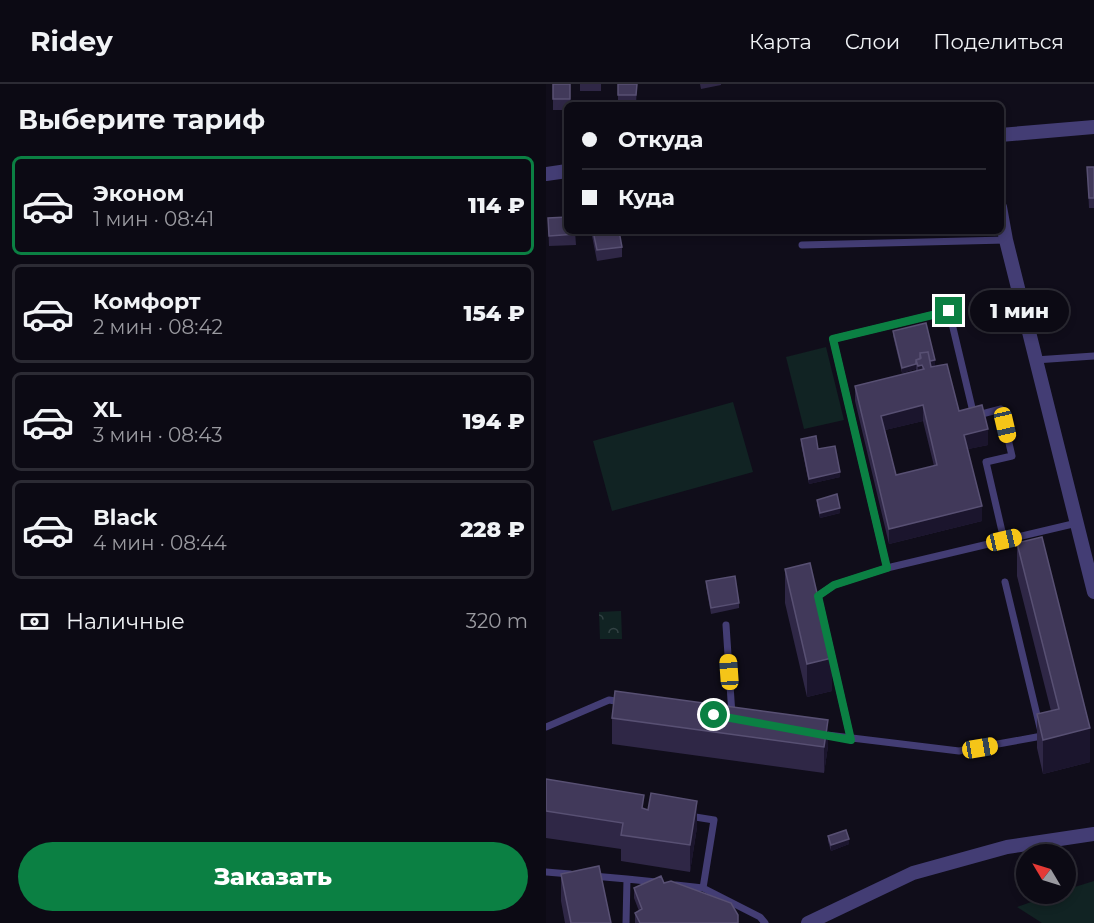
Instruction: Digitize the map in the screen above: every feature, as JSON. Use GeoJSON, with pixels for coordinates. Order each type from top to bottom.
{"type":"FeatureCollection","features":[{"type":"Feature","properties":{"kind":"street"},"geometry":{"type":"LineString","coordinates":[[1004,135],[1094,127]]}},
{"type":"Feature","properties":{"kind":"street"},"geometry":{"type":"LineString","coordinates":[[546,174],[564,171]]}},
{"type":"Feature","properties":{"kind":"street"},"geometry":{"type":"LineString","coordinates":[[1004,229],[1094,592]]}},
{"type":"Feature","properties":{"kind":"street"},"geometry":{"type":"LineString","coordinates":[[808,923],[913,873],[1007,847],[1094,834]]}},
{"type":"Feature","properties":{"kind":"lane"},"geometry":{"type":"LineString","coordinates":[[802,245],[1006,240]]}},
{"type":"Feature","properties":{"kind":"lane"},"geometry":{"type":"LineString","coordinates":[[887,568],[833,339],[949,311],[974,416],[1001,409],[1012,456],[986,462],[1004,540]]}},
{"type":"Feature","properties":{"kind":"lane"},"geometry":{"type":"LineString","coordinates":[[1035,360],[1094,356]]}},
{"type":"Feature","properties":{"kind":"lane"},"geometry":{"type":"LineString","coordinates":[[851,740],[818,596],[834,585],[887,568],[1077,523]]}},
{"type":"Feature","properties":{"kind":"lane"},"geometry":{"type":"LineString","coordinates":[[808,732],[851,740],[959,751],[1041,736],[1005,582]]}},
{"type":"Feature","properties":{"kind":"lane"},"geometry":{"type":"LineString","coordinates":[[726,625],[732,718]]}},
{"type":"Feature","properties":{"kind":"lane"},"geometry":{"type":"LineString","coordinates":[[546,727],[609,700],[629,703]]}},
{"type":"Feature","properties":{"kind":"lane"},"geometry":{"type":"LineString","coordinates":[[722,716],[743,720]]}},
{"type":"Feature","properties":{"kind":"lane"},"geometry":{"type":"LineString","coordinates":[[675,814],[714,820],[703,888]]}},
{"type":"Feature","properties":{"kind":"lane"},"geometry":{"type":"LineString","coordinates":[[546,872],[659,883]]}},
{"type":"Feature","properties":{"kind":"lane"},"geometry":{"type":"LineString","coordinates":[[626,923],[627,879]]}},
{"type":"Feature","properties":{"kind":"lane"},"geometry":{"type":"LineString","coordinates":[[670,884],[703,888],[760,917],[765,923]]}},
{"type":"Feature","properties":{"kind":"green space"},"geometry":{"type":"Polygon","coordinates":[[[826,347],[844,420],[804,429],[786,357],[826,347]]]}},
{"type":"Feature","properties":{"kind":"green space"},"geometry":{"type":"Polygon","coordinates":[[[733,402],[753,472],[612,511],[593,441],[733,402]]]}},
{"type":"Feature","properties":{"kind":"green space"},"geometry":{"type":"Polygon","coordinates":[[[621,611],[622,639],[600,639],[599,612],[621,611]]]}},
{"type":"Feature","properties":{"kind":"green space"},"geometry":{"type":"Polygon","coordinates":[[[1094,881],[1094,923],[1042,923],[1017,907],[1026,904],[1076,904],[1076,887],[1094,881]]]}},
{"type":"Feature","properties":{"kind":"building"},"geometry":{"type":"Polygon","coordinates":[[[553,84],[570,84],[570,99],[553,99],[553,84]]]}},
{"type":"Feature","properties":{"kind":"building"},"geometry":{"type":"Polygon","coordinates":[[[618,84],[637,84],[636,95],[618,95],[618,84]]]}},
{"type":"Feature","properties":{"kind":"building"},"geometry":{"type":"Polygon","coordinates":[[[1087,167],[1094,167],[1094,198],[1089,198],[1087,167]]]}},
{"type":"Feature","properties":{"kind":"building"},"geometry":{"type":"Polygon","coordinates":[[[564,217],[564,234],[576,234],[549,236],[548,218],[564,217]]]}},
{"type":"Feature","properties":{"kind":"building"},"geometry":{"type":"Polygon","coordinates":[[[594,234],[620,234],[622,247],[597,250],[594,234]]]}},
{"type":"Feature","properties":{"kind":"building"},"geometry":{"type":"Polygon","coordinates":[[[926,323],[935,360],[930,361],[928,352],[920,353],[920,359],[916,360],[916,364],[902,368],[893,331],[926,323]]]}},
{"type":"Feature","properties":{"kind":"building"},"geometry":{"type":"Polygon","coordinates":[[[928,352],[931,367],[947,364],[959,411],[982,405],[988,429],[964,435],[982,506],[889,529],[855,386],[924,369],[922,365],[918,366],[916,360],[921,358],[920,353],[928,352]],[[923,405],[881,416],[896,475],[937,465],[923,405]]]}},
{"type":"Feature","properties":{"kind":"building"},"geometry":{"type":"Polygon","coordinates":[[[816,436],[818,449],[835,446],[840,472],[809,479],[801,439],[816,436]]]}},
{"type":"Feature","properties":{"kind":"building"},"geometry":{"type":"Polygon","coordinates":[[[837,494],[840,508],[820,513],[817,500],[837,494]]]}},
{"type":"Feature","properties":{"kind":"building"},"geometry":{"type":"Polygon","coordinates":[[[1042,537],[1090,728],[1043,740],[1037,714],[1059,709],[1017,543],[1042,537]]]}},
{"type":"Feature","properties":{"kind":"building"},"geometry":{"type":"Polygon","coordinates":[[[810,563],[832,658],[807,664],[785,569],[810,563]]]}},
{"type":"Feature","properties":{"kind":"building"},"geometry":{"type":"Polygon","coordinates":[[[735,576],[739,603],[711,608],[706,581],[735,576]]]}},
{"type":"Feature","properties":{"kind":"building"},"geometry":{"type":"Polygon","coordinates":[[[615,691],[828,720],[824,747],[612,718],[615,691]]]}},
{"type":"Feature","properties":{"kind":"building"},"geometry":{"type":"Polygon","coordinates":[[[546,779],[644,795],[642,808],[648,810],[651,793],[697,801],[690,845],[621,835],[623,823],[546,811],[546,779]]]}},
{"type":"Feature","properties":{"kind":"building"},"geometry":{"type":"Polygon","coordinates":[[[846,830],[849,839],[831,845],[828,836],[846,830]]]}},
{"type":"Feature","properties":{"kind":"building"},"geometry":{"type":"Polygon","coordinates":[[[599,866],[611,923],[571,923],[561,874],[599,866]]]}},
{"type":"Feature","properties":{"kind":"building"},"geometry":{"type":"Polygon","coordinates":[[[661,876],[664,883],[671,881],[731,903],[738,915],[738,923],[640,923],[635,913],[642,909],[634,888],[661,876]]]}},
{"type":"Feature","properties":{"kind":"route"},"geometry":{"type":"LineString","coordinates":[[714,715],[851,740],[818,596],[834,585],[887,568],[833,339],[949,311]]}}]}
